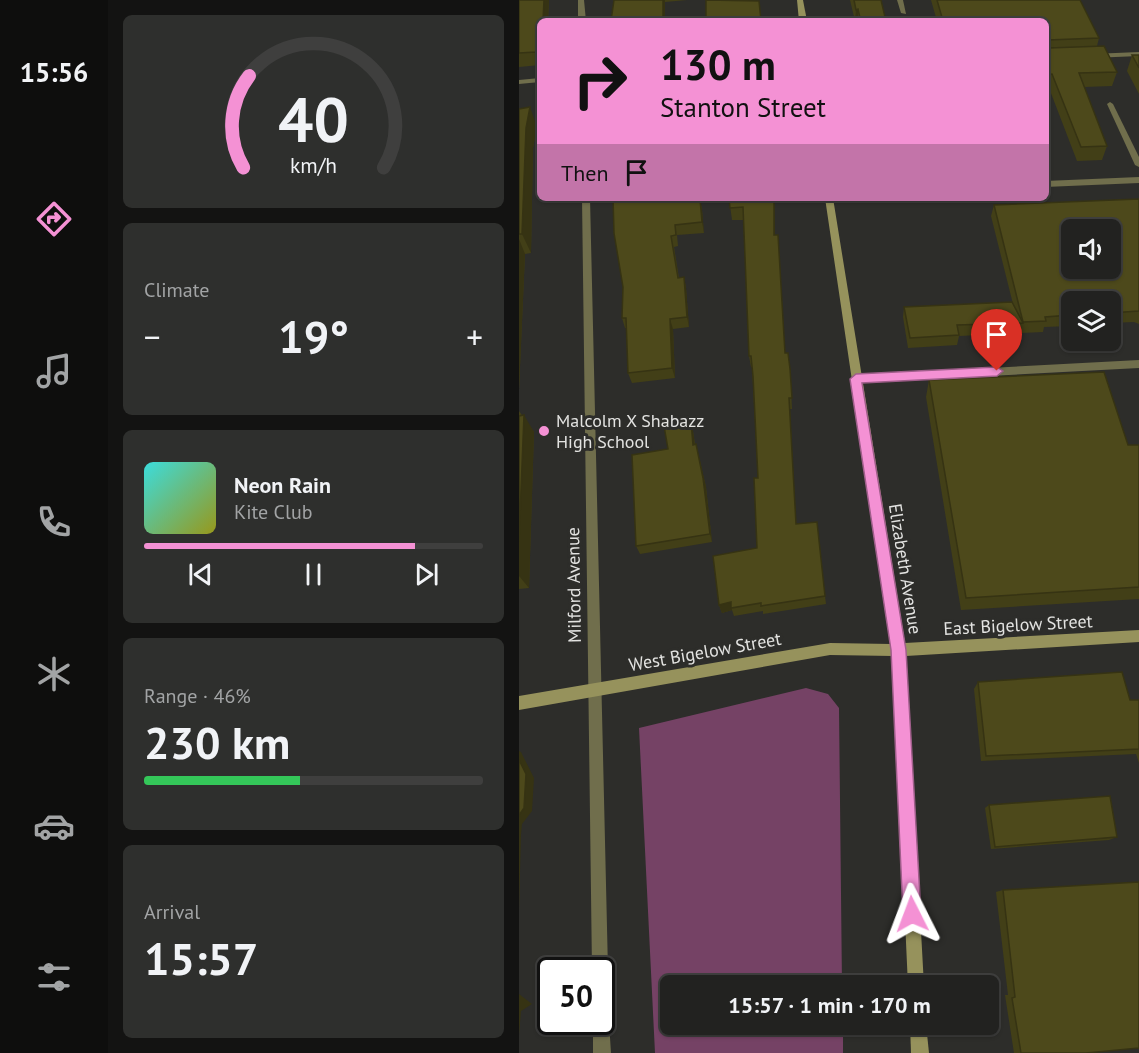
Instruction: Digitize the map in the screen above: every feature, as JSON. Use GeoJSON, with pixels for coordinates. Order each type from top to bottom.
{"type":"FeatureCollection","features":[{"type":"Feature","properties":{"kind":"main road"},"geometry":{"type":"LineString","coordinates":[[800,0],[803,18]]}},
{"type":"Feature","properties":{"kind":"main road","name":"Elizabeth Avenue"},"geometry":{"type":"LineString","coordinates":[[829,201],[899,650],[915,975]]}},
{"type":"Feature","properties":{"kind":"main road","name":"East Bigelow Street"},"geometry":{"type":"LineString","coordinates":[[899,650],[1139,636]]}},
{"type":"Feature","properties":{"kind":"main road","name":"West Bigelow Street"},"geometry":{"type":"LineString","coordinates":[[519,703],[830,649],[899,650]]}},
{"type":"Feature","properties":{"kind":"main road"},"geometry":{"type":"LineString","coordinates":[[919,1035],[920,1053]]}},
{"type":"Feature","properties":{"kind":"street"},"geometry":{"type":"LineString","coordinates":[[582,0],[582,18]]}},
{"type":"Feature","properties":{"kind":"street"},"geometry":{"type":"LineString","coordinates":[[1081,56],[1139,54]]}},
{"type":"Feature","properties":{"kind":"street"},"geometry":{"type":"LineString","coordinates":[[1049,184],[1139,180]]}},
{"type":"Feature","properties":{"kind":"street","name":"Milford Avenue"},"geometry":{"type":"LineString","coordinates":[[586,201],[600,957]]}},
{"type":"Feature","properties":{"kind":"street"},"geometry":{"type":"LineString","coordinates":[[856,379],[1139,364]]}},
{"type":"Feature","properties":{"kind":"street"},"geometry":{"type":"LineString","coordinates":[[601,1035],[602,1053]]}},
{"type":"Feature","properties":{"kind":"lane"},"geometry":{"type":"LineString","coordinates":[[900,0],[904,13]]}},
{"type":"Feature","properties":{"kind":"lane"},"geometry":{"type":"LineString","coordinates":[[519,82],[537,80]]}},
{"type":"Feature","properties":{"kind":"lane"},"geometry":{"type":"LineString","coordinates":[[1110,104],[1139,165]]}},
{"type":"Feature","properties":{"kind":"shaded area"},"geometry":{"type":"Polygon","coordinates":[[[806,688],[828,694],[839,708],[842,975],[660,975],[660,1035],[843,1035],[843,1053],[655,1053],[639,728],[806,688]]]}},
{"type":"Feature","properties":{"kind":"building"},"geometry":{"type":"Polygon","coordinates":[[[519,0],[544,0],[543,18],[537,18],[537,51],[519,53],[519,0]]]}},
{"type":"Feature","properties":{"kind":"building"},"geometry":{"type":"Polygon","coordinates":[[[614,0],[663,0],[663,18],[611,18],[614,0]]]}},
{"type":"Feature","properties":{"kind":"building"},"geometry":{"type":"Polygon","coordinates":[[[706,0],[759,1],[761,18],[706,18],[706,0]]]}},
{"type":"Feature","properties":{"kind":"building"},"geometry":{"type":"Polygon","coordinates":[[[854,0],[881,0],[885,17],[860,18],[854,0]]]}},
{"type":"Feature","properties":{"kind":"building"},"geometry":{"type":"Polygon","coordinates":[[[937,0],[1080,0],[1099,38],[1049,40],[1049,18],[942,18],[937,0]]]}},
{"type":"Feature","properties":{"kind":"building"},"geometry":{"type":"Polygon","coordinates":[[[1104,46],[1117,72],[1079,73],[1107,146],[1081,147],[1052,74],[1049,74],[1049,48],[1104,46]]]}},
{"type":"Feature","properties":{"kind":"building"},"geometry":{"type":"Polygon","coordinates":[[[1132,55],[1139,55],[1139,68],[1132,55]]]}},
{"type":"Feature","properties":{"kind":"building"},"geometry":{"type":"Polygon","coordinates":[[[530,107],[526,128],[522,234],[519,234],[519,109],[530,107]]]}},
{"type":"Feature","properties":{"kind":"building"},"geometry":{"type":"Polygon","coordinates":[[[1139,199],[1139,311],[1121,312],[1121,291],[1061,291],[1061,316],[1045,317],[1046,321],[1023,322],[994,205],[1139,199]]]}},
{"type":"Feature","properties":{"kind":"building"},"geometry":{"type":"Polygon","coordinates":[[[613,201],[700,201],[702,222],[675,225],[676,235],[671,236],[678,278],[684,277],[687,317],[670,319],[672,368],[628,373],[626,318],[622,318],[623,287],[614,233],[613,201]]]}},
{"type":"Feature","properties":{"kind":"building"},"geometry":{"type":"Polygon","coordinates":[[[729,201],[774,201],[774,235],[778,235],[785,353],[788,353],[792,398],[789,398],[796,524],[817,522],[825,596],[761,606],[761,603],[731,608],[731,602],[719,605],[713,556],[757,548],[754,478],[758,478],[753,376],[751,356],[749,356],[743,207],[730,208],[729,201]]]}},
{"type":"Feature","properties":{"kind":"building"},"geometry":{"type":"Polygon","coordinates":[[[1012,302],[1023,323],[957,325],[959,335],[910,338],[904,307],[1012,302]]]}},
{"type":"Feature","properties":{"kind":"building"},"geometry":{"type":"Polygon","coordinates":[[[1104,372],[1128,445],[1139,445],[1139,587],[966,598],[929,380],[1104,372]]]}},
{"type":"Feature","properties":{"kind":"building"},"geometry":{"type":"Polygon","coordinates":[[[524,415],[519,542],[519,416],[524,415]]]}},
{"type":"Feature","properties":{"kind":"building"},"geometry":{"type":"Polygon","coordinates":[[[691,422],[693,445],[696,444],[703,478],[710,534],[636,546],[632,455],[668,449],[664,426],[691,422]]]}},
{"type":"Feature","properties":{"kind":"building"},"geometry":{"type":"Polygon","coordinates":[[[1122,672],[1130,700],[1139,700],[1139,749],[986,756],[978,682],[1122,672]]]}},
{"type":"Feature","properties":{"kind":"building"},"geometry":{"type":"Polygon","coordinates":[[[519,760],[526,774],[524,808],[519,815],[519,760]]]}},
{"type":"Feature","properties":{"kind":"building"},"geometry":{"type":"Polygon","coordinates":[[[1110,796],[1117,837],[995,847],[989,805],[1110,796]]]}},
{"type":"Feature","properties":{"kind":"building"},"geometry":{"type":"Polygon","coordinates":[[[1139,882],[1139,1048],[1086,1053],[1021,1053],[1012,998],[1015,997],[1003,890],[1139,882]]]}},
{"type":"Feature","properties":{"kind":"place","name":"Malcolm X Shabazz High School"},"geometry":{"type":"Point","coordinates":[544,431]}},
{"type":"Feature","properties":{"kind":"route"},"geometry":{"type":"LineString","coordinates":[[912,914],[899,650],[888,594],[856,379],[997,371]]}}]}
